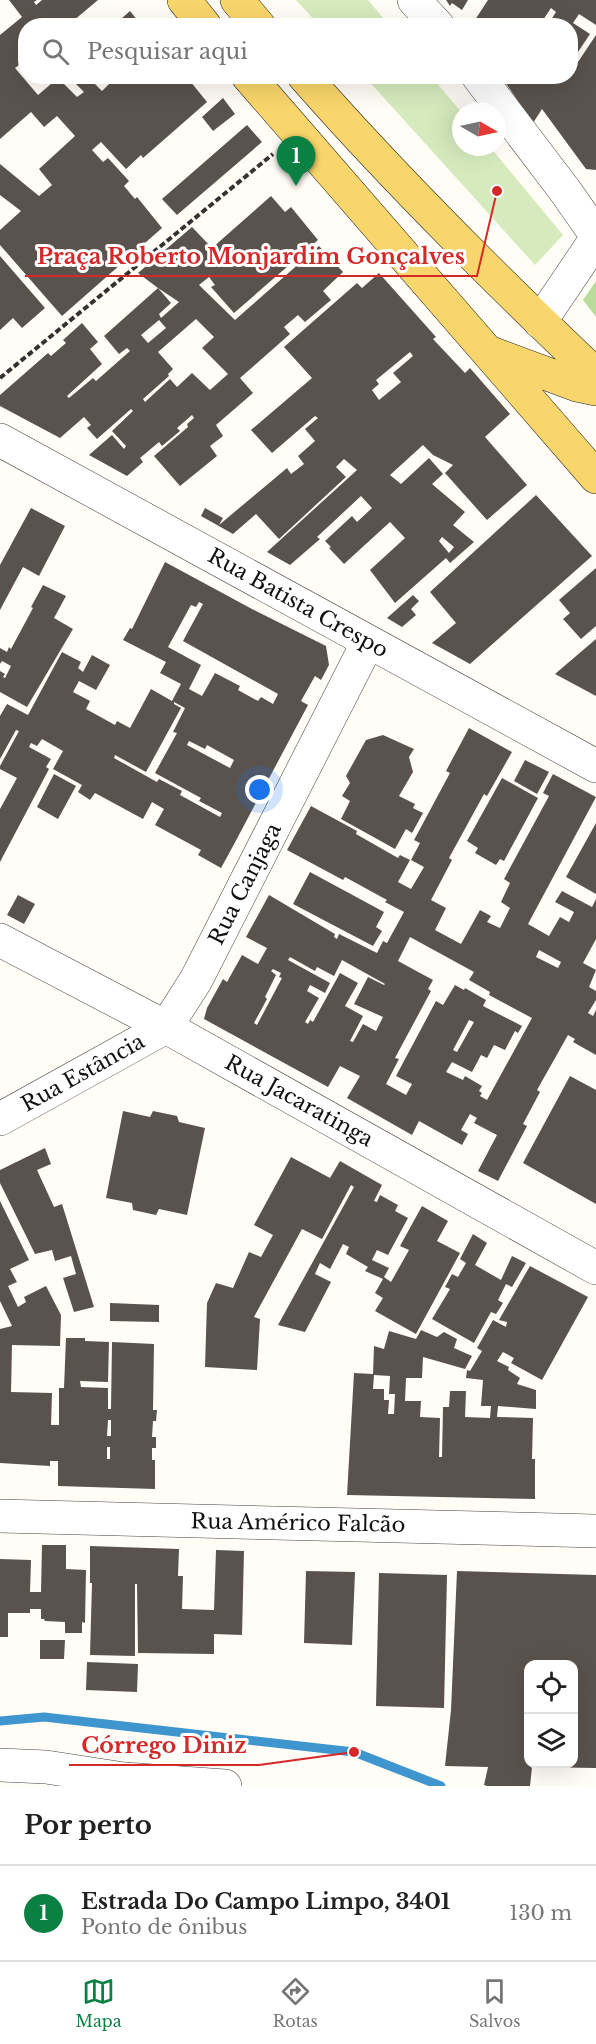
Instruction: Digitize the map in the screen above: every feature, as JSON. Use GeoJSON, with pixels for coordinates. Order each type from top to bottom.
{"type":"FeatureCollection","features":[{"type":"Feature","properties":{"kind":"main road"},"geometry":{"type":"LineString","coordinates":[[184,0],[199,18]]}},
{"type":"Feature","properties":{"kind":"main road"},"geometry":{"type":"LineString","coordinates":[[237,0],[253,18]]}},
{"type":"Feature","properties":{"kind":"main road"},"geometry":{"type":"LineString","coordinates":[[255,84],[596,477]]}},
{"type":"Feature","properties":{"kind":"main road"},"geometry":{"type":"LineString","coordinates":[[311,84],[363,144],[596,375]]}},
{"type":"Feature","properties":{"kind":"main road"},"geometry":{"type":"LineString","coordinates":[[489,352],[577,385],[596,389]]}},
{"type":"Feature","properties":{"kind":"street"},"geometry":{"type":"LineString","coordinates":[[414,0],[431,18]]}},
{"type":"Feature","properties":{"kind":"street"},"geometry":{"type":"LineString","coordinates":[[484,84],[596,237],[540,322]]}},
{"type":"Feature","properties":{"kind":"street","name":"Rua Batista Crespo"},"geometry":{"type":"LineString","coordinates":[[0,440],[596,766]]}},
{"type":"Feature","properties":{"kind":"street","name":"Rua Canjaga"},"geometry":{"type":"LineString","coordinates":[[166,1027],[196,980],[368,642]]}},
{"type":"Feature","properties":{"kind":"street","name":"Rua Jacaratinga"},"geometry":{"type":"LineString","coordinates":[[0,940],[166,1027],[596,1268]]}},
{"type":"Feature","properties":{"kind":"street","name":"Rua Estância"},"geometry":{"type":"LineString","coordinates":[[0,1119],[166,1027]]}},
{"type":"Feature","properties":{"kind":"street","name":"Rua Américo Falcão"},"geometry":{"type":"LineString","coordinates":[[0,1516],[596,1531]]}},
{"type":"Feature","properties":{"kind":"street"},"geometry":{"type":"LineString","coordinates":[[0,1765],[46,1767],[124,1779],[225,1786]]}},
{"type":"Feature","properties":{"kind":"path"},"geometry":{"type":"LineString","coordinates":[[0,378],[297,134]]}},
{"type":"Feature","properties":{"kind":"green space"},"geometry":{"type":"Polygon","coordinates":[[[296,0],[368,0],[383,18],[313,18],[296,0]]]}},
{"type":"Feature","properties":{"kind":"green space"},"geometry":{"type":"Polygon","coordinates":[[[371,84],[438,84],[453,102],[452,156],[497,156],[563,235],[535,265],[371,84]]]}},
{"type":"Feature","properties":{"kind":"green space"},"geometry":{"type":"Polygon","coordinates":[[[596,281],[596,317],[583,300],[596,281]]]}},
{"type":"Feature","properties":{"kind":"building"},"geometry":{"type":"Polygon","coordinates":[[[9,0],[37,0],[34,2],[36,5],[42,0],[98,0],[77,18],[22,17],[9,0]]]}},
{"type":"Feature","properties":{"kind":"building"},"geometry":{"type":"Polygon","coordinates":[[[446,0],[468,0],[462,10],[452,3],[450,6],[446,0]]]}},
{"type":"Feature","properties":{"kind":"building"},"geometry":{"type":"Polygon","coordinates":[[[488,0],[596,0],[596,25],[579,14],[576,18],[552,18],[556,12],[551,8],[544,18],[476,18],[488,0]]]}},
{"type":"Feature","properties":{"kind":"building"},"geometry":{"type":"Polygon","coordinates":[[[130,11],[136,18],[122,18],[130,11]]]}},
{"type":"Feature","properties":{"kind":"building"},"geometry":{"type":"Polygon","coordinates":[[[18,20],[18,66],[15,68],[18,72],[18,84],[29,84],[38,95],[51,84],[64,84],[77,97],[84,92],[76,84],[95,84],[102,91],[109,84],[192,84],[207,102],[143,158],[141,155],[126,169],[101,142],[92,150],[103,162],[108,158],[129,181],[124,186],[135,199],[137,197],[162,228],[62,316],[0,245],[0,230],[21,211],[0,195],[0,164],[39,196],[52,185],[39,169],[75,136],[57,116],[44,127],[31,112],[0,139],[0,35],[18,20]]]}},
{"type":"Feature","properties":{"kind":"building"},"geometry":{"type":"Polygon","coordinates":[[[578,26],[590,34],[578,52],[578,26]]]}},
{"type":"Feature","properties":{"kind":"building"},"geometry":{"type":"Polygon","coordinates":[[[596,35],[596,170],[586,169],[542,109],[533,123],[506,84],[578,84],[578,62],[596,35]]]}},
{"type":"Feature","properties":{"kind":"building"},"geometry":{"type":"Polygon","coordinates":[[[223,98],[235,114],[213,131],[202,117],[223,98]]]}},
{"type":"Feature","properties":{"kind":"building"},"geometry":{"type":"Polygon","coordinates":[[[247,125],[262,142],[177,215],[162,199],[247,125]]]}},
{"type":"Feature","properties":{"kind":"building"},"geometry":{"type":"Polygon","coordinates":[[[271,196],[285,212],[291,207],[318,240],[234,313],[211,287],[215,285],[209,277],[199,285],[235,320],[319,246],[343,272],[323,291],[331,300],[305,322],[298,315],[284,327],[290,334],[240,378],[253,393],[216,425],[223,436],[210,446],[217,456],[180,486],[154,456],[188,427],[187,424],[194,418],[192,415],[177,428],[180,431],[162,446],[159,442],[140,458],[143,462],[127,476],[89,455],[112,435],[124,449],[126,446],[112,431],[133,411],[131,409],[97,439],[87,428],[91,425],[84,417],[60,438],[0,406],[0,395],[48,353],[51,356],[66,343],[63,340],[82,323],[98,342],[90,349],[102,364],[67,396],[69,398],[93,378],[96,381],[130,351],[127,348],[119,354],[104,336],[158,288],[138,273],[192,227],[212,248],[271,196]],[[158,288],[171,303],[159,314],[161,318],[179,302],[158,288]],[[196,319],[158,352],[173,369],[168,374],[169,376],[143,399],[145,402],[170,379],[177,387],[192,373],[210,390],[228,374],[202,348],[214,337],[196,319]],[[159,320],[141,335],[148,343],[166,328],[159,320]]]}},
{"type":"Feature","properties":{"kind":"building"},"geometry":{"type":"Polygon","coordinates":[[[0,256],[45,308],[22,328],[13,318],[0,330],[0,256]]]}},
{"type":"Feature","properties":{"kind":"building"},"geometry":{"type":"Polygon","coordinates":[[[379,273],[436,337],[433,339],[465,373],[470,368],[510,414],[485,437],[527,485],[487,520],[445,473],[453,465],[433,455],[423,445],[390,475],[401,484],[429,458],[443,474],[432,484],[465,512],[453,525],[474,542],[450,563],[446,558],[395,603],[370,570],[405,538],[390,522],[344,564],[325,541],[352,516],[357,522],[372,508],[361,496],[317,537],[320,539],[290,565],[267,552],[357,470],[344,459],[336,467],[346,477],[279,539],[256,514],[233,534],[201,516],[205,508],[223,518],[219,525],[287,468],[291,474],[304,464],[298,456],[315,441],[305,429],[318,418],[315,416],[272,453],[251,430],[312,378],[284,347],[357,283],[362,288],[379,273]],[[410,352],[376,380],[379,384],[372,390],[379,400],[401,382],[393,373],[413,356],[410,352]],[[442,537],[439,541],[449,553],[454,547],[442,537]]]}},
{"type":"Feature","properties":{"kind":"building"},"geometry":{"type":"Polygon","coordinates":[[[536,495],[592,556],[470,664],[432,643],[456,623],[430,592],[536,495]]]}},
{"type":"Feature","properties":{"kind":"building"},"geometry":{"type":"Polygon","coordinates":[[[31,508],[65,526],[39,576],[23,567],[0,610],[0,565],[31,508]]]}},
{"type":"Feature","properties":{"kind":"building"},"geometry":{"type":"Polygon","coordinates":[[[165,562],[326,646],[329,665],[321,680],[315,676],[301,701],[308,705],[221,868],[198,855],[201,850],[155,825],[164,809],[152,802],[143,819],[95,793],[90,800],[78,792],[82,785],[53,769],[63,751],[42,739],[37,746],[31,743],[29,747],[51,759],[46,767],[49,769],[0,862],[0,809],[17,778],[0,769],[0,766],[19,731],[16,730],[0,759],[0,716],[7,704],[28,715],[62,652],[81,662],[78,668],[83,672],[92,655],[110,665],[96,690],[79,681],[73,692],[90,701],[86,709],[115,725],[117,721],[130,728],[151,689],[172,701],[181,684],[160,673],[166,662],[123,640],[130,628],[132,629],[165,562]],[[199,602],[196,607],[191,605],[168,647],[201,665],[189,689],[202,696],[215,673],[240,686],[238,690],[258,701],[261,697],[273,704],[278,694],[183,641],[203,604],[199,602]],[[174,702],[181,708],[146,772],[115,755],[114,758],[157,782],[159,779],[182,791],[180,795],[220,817],[222,813],[199,801],[201,798],[155,773],[177,733],[173,732],[185,708],[174,702]],[[189,741],[187,745],[230,768],[234,760],[207,745],[205,749],[189,741]]]}},
{"type":"Feature","properties":{"kind":"building"},"geometry":{"type":"Polygon","coordinates":[[[596,568],[596,626],[581,639],[563,619],[570,613],[559,600],[596,568]]]}},
{"type":"Feature","properties":{"kind":"building"},"geometry":{"type":"Polygon","coordinates":[[[43,585],[66,596],[54,618],[73,629],[27,707],[0,692],[0,671],[5,674],[3,677],[5,678],[11,666],[2,661],[0,664],[0,648],[7,652],[9,647],[11,649],[43,585]]]}},
{"type":"Feature","properties":{"kind":"building"},"geometry":{"type":"Polygon","coordinates":[[[413,595],[419,601],[411,609],[416,615],[402,627],[387,618],[413,595]]]}},
{"type":"Feature","properties":{"kind":"building"},"geometry":{"type":"Polygon","coordinates":[[[596,639],[596,696],[555,674],[596,639]]]}},
{"type":"Feature","properties":{"kind":"building"},"geometry":{"type":"Polygon","coordinates":[[[469,728],[512,752],[487,796],[484,794],[449,858],[452,860],[431,900],[446,908],[435,930],[461,944],[480,910],[491,916],[487,922],[500,928],[510,908],[501,902],[510,883],[504,879],[549,796],[543,793],[553,774],[596,797],[528,924],[549,936],[560,917],[569,922],[574,912],[555,902],[562,891],[592,907],[596,899],[596,939],[583,963],[596,970],[589,987],[596,991],[596,1000],[588,1013],[593,1016],[596,1010],[596,1055],[573,1042],[575,1039],[568,1035],[537,1090],[540,1092],[523,1124],[527,1126],[498,1181],[478,1171],[497,1135],[474,1123],[477,1118],[470,1114],[461,1130],[468,1134],[462,1145],[419,1121],[412,1135],[347,1098],[360,1076],[340,1066],[328,1087],[204,1019],[207,1008],[223,979],[227,982],[242,955],[258,964],[267,948],[246,937],[269,895],[335,934],[334,937],[337,939],[339,934],[377,953],[383,941],[387,943],[404,912],[345,877],[343,880],[287,850],[311,806],[357,831],[356,834],[398,858],[400,855],[410,860],[398,882],[411,889],[424,867],[411,860],[420,843],[414,840],[450,773],[446,771],[469,728]],[[410,937],[398,961],[433,980],[428,989],[431,991],[395,1058],[399,1059],[386,1084],[406,1095],[412,1084],[396,1076],[436,1001],[443,1005],[455,985],[486,1000],[483,1006],[522,1026],[518,1033],[515,1031],[505,1050],[494,1045],[487,1058],[481,1055],[472,1072],[452,1062],[446,1072],[463,1080],[465,1076],[482,1086],[479,1091],[482,1093],[480,1096],[487,1100],[532,1018],[489,995],[490,992],[469,980],[474,972],[410,937]],[[539,950],[536,957],[558,968],[561,962],[539,950]],[[290,957],[288,960],[330,983],[325,993],[310,985],[307,991],[319,998],[305,1022],[308,1024],[310,1020],[313,1022],[340,973],[358,983],[345,1006],[363,1016],[350,1041],[353,1042],[363,1024],[376,1031],[383,1017],[354,1004],[368,977],[385,984],[342,960],[334,976],[317,967],[315,971],[290,957]],[[273,969],[271,971],[276,975],[265,997],[267,999],[254,1023],[257,1025],[282,978],[279,977],[281,973],[273,969]],[[469,1020],[453,1050],[457,1052],[474,1022],[469,1020]]]}},
{"type":"Feature","properties":{"kind":"building"},"geometry":{"type":"Polygon","coordinates":[[[383,735],[414,749],[409,757],[413,772],[399,796],[415,804],[413,808],[423,813],[412,833],[406,829],[395,849],[341,819],[350,801],[342,796],[350,783],[346,776],[366,740],[383,735]]]}},
{"type":"Feature","properties":{"kind":"building"},"geometry":{"type":"Polygon","coordinates":[[[525,760],[549,772],[537,794],[514,781],[525,760]]]}},
{"type":"Feature","properties":{"kind":"building"},"geometry":{"type":"Polygon","coordinates":[[[54,774],[76,786],[58,819],[37,807],[54,774]]]}},
{"type":"Feature","properties":{"kind":"building"},"geometry":{"type":"Polygon","coordinates":[[[502,778],[538,798],[504,861],[500,859],[496,865],[475,853],[478,848],[467,841],[502,778]]]}},
{"type":"Feature","properties":{"kind":"building"},"geometry":{"type":"Polygon","coordinates":[[[596,823],[596,894],[566,877],[596,823]]]}},
{"type":"Feature","properties":{"kind":"building"},"geometry":{"type":"Polygon","coordinates":[[[310,872],[384,912],[376,927],[382,931],[373,946],[293,904],[310,872]]]}},
{"type":"Feature","properties":{"kind":"building"},"geometry":{"type":"Polygon","coordinates":[[[18,895],[35,904],[24,924],[7,915],[18,895]]]}},
{"type":"Feature","properties":{"kind":"building"},"geometry":{"type":"Polygon","coordinates":[[[570,1076],[596,1090],[596,1204],[523,1163],[570,1076]]]}},
{"type":"Feature","properties":{"kind":"building"},"geometry":{"type":"Polygon","coordinates":[[[123,1111],[150,1117],[153,1111],[177,1116],[179,1122],[205,1128],[187,1215],[159,1209],[156,1215],[133,1210],[132,1203],[106,1198],[123,1111]]]}},
{"type":"Feature","properties":{"kind":"building"},"geometry":{"type":"Polygon","coordinates":[[[45,1148],[51,1164],[37,1170],[54,1207],[62,1204],[94,1307],[74,1312],[63,1278],[76,1274],[71,1256],[55,1261],[52,1250],[35,1254],[0,1183],[0,1170],[45,1148]]]}},
{"type":"Feature","properties":{"kind":"building"},"geometry":{"type":"Polygon","coordinates":[[[291,1157],[330,1178],[340,1161],[382,1185],[374,1201],[377,1202],[380,1195],[398,1205],[395,1211],[408,1218],[388,1255],[377,1250],[372,1260],[389,1268],[384,1277],[391,1282],[409,1250],[400,1246],[422,1206],[448,1221],[437,1241],[460,1253],[416,1334],[375,1311],[383,1298],[375,1293],[383,1279],[365,1271],[368,1267],[346,1254],[349,1247],[343,1244],[330,1269],[320,1263],[315,1274],[331,1282],[305,1332],[278,1325],[354,1187],[351,1185],[322,1239],[302,1229],[254,1317],[260,1319],[257,1370],[205,1367],[207,1303],[216,1283],[233,1288],[249,1252],[261,1257],[273,1235],[254,1225],[291,1157]]]}},
{"type":"Feature","properties":{"kind":"building"},"geometry":{"type":"Polygon","coordinates":[[[0,1201],[29,1260],[10,1269],[17,1282],[8,1286],[18,1307],[26,1302],[24,1297],[46,1286],[61,1315],[60,1346],[12,1345],[11,1392],[52,1393],[51,1425],[59,1425],[59,1388],[64,1388],[66,1338],[109,1342],[108,1382],[80,1381],[81,1387],[108,1388],[108,1409],[111,1409],[112,1342],[154,1344],[153,1410],[157,1410],[156,1421],[153,1421],[152,1437],[156,1437],[156,1448],[152,1448],[152,1460],[155,1460],[155,1489],[58,1486],[58,1461],[50,1461],[50,1466],[0,1463],[0,1329],[12,1326],[0,1301],[0,1201]],[[108,1420],[107,1436],[111,1436],[111,1420],[108,1420]],[[107,1447],[107,1459],[110,1459],[110,1447],[107,1447]]]}},
{"type":"Feature","properties":{"kind":"building"},"geometry":{"type":"Polygon","coordinates":[[[473,1234],[487,1243],[475,1265],[501,1280],[512,1256],[526,1263],[512,1287],[506,1284],[498,1300],[503,1303],[496,1314],[491,1312],[474,1343],[432,1319],[450,1289],[445,1287],[452,1274],[458,1277],[466,1263],[460,1259],[473,1234]]]}},
{"type":"Feature","properties":{"kind":"building"},"geometry":{"type":"Polygon","coordinates":[[[530,1266],[588,1297],[542,1380],[511,1363],[514,1358],[503,1352],[497,1361],[509,1367],[508,1370],[520,1378],[517,1384],[536,1390],[536,1409],[498,1406],[497,1417],[533,1418],[532,1459],[535,1459],[535,1499],[347,1495],[354,1373],[373,1374],[374,1346],[384,1349],[389,1331],[416,1339],[421,1330],[437,1337],[444,1332],[457,1339],[454,1348],[472,1356],[465,1369],[423,1357],[422,1378],[406,1378],[405,1401],[421,1401],[420,1417],[440,1418],[439,1457],[442,1457],[443,1407],[449,1407],[450,1391],[466,1391],[465,1417],[490,1418],[491,1406],[481,1406],[483,1380],[466,1378],[467,1370],[470,1371],[482,1351],[477,1348],[493,1320],[506,1327],[507,1322],[499,1320],[530,1266]],[[374,1375],[373,1389],[384,1389],[384,1400],[389,1400],[388,1414],[394,1414],[395,1394],[389,1394],[390,1376],[374,1375]]]}},
{"type":"Feature","properties":{"kind":"building"},"geometry":{"type":"Polygon","coordinates":[[[110,1303],[159,1305],[159,1322],[110,1321],[110,1303]]]}},
{"type":"Feature","properties":{"kind":"building"},"geometry":{"type":"Polygon","coordinates":[[[42,1545],[66,1545],[66,1569],[86,1570],[85,1623],[82,1622],[82,1633],[65,1633],[65,1622],[45,1621],[41,1619],[41,1609],[30,1609],[30,1613],[8,1613],[8,1637],[0,1637],[0,1559],[31,1560],[30,1592],[41,1592],[42,1545]]]}},
{"type":"Feature","properties":{"kind":"building"},"geometry":{"type":"Polygon","coordinates":[[[90,1546],[179,1549],[178,1576],[183,1576],[182,1609],[214,1610],[216,1550],[244,1551],[242,1635],[214,1634],[214,1654],[138,1653],[137,1584],[135,1584],[135,1656],[90,1655],[92,1583],[90,1583],[90,1546]]]}},
{"type":"Feature","properties":{"kind":"building"},"geometry":{"type":"Polygon","coordinates":[[[306,1571],[355,1572],[352,1645],[304,1643],[306,1571]]]}},
{"type":"Feature","properties":{"kind":"building"},"geometry":{"type":"Polygon","coordinates":[[[457,1571],[596,1575],[596,1768],[578,1768],[578,1660],[524,1660],[524,1768],[532,1768],[530,1786],[487,1786],[484,1785],[488,1767],[445,1766],[451,1710],[457,1571]]]}},
{"type":"Feature","properties":{"kind":"building"},"geometry":{"type":"Polygon","coordinates":[[[379,1573],[447,1575],[444,1708],[376,1706],[379,1573]]]}},
{"type":"Feature","properties":{"kind":"building"},"geometry":{"type":"Polygon","coordinates":[[[40,1640],[65,1640],[64,1659],[40,1659],[40,1640]]]}},
{"type":"Feature","properties":{"kind":"building"},"geometry":{"type":"Polygon","coordinates":[[[87,1662],[138,1664],[137,1692],[86,1690],[87,1662]]]}},
{"type":"Feature","properties":{"kind":"waterway"},"geometry":{"type":"LineString","coordinates":[[0,1721],[44,1717],[354,1752],[441,1786]]}},
{"type":"Feature","properties":{"kind":"place","name":"Estrada Do Campo Limpo, 3401"},"geometry":{"type":"Point","coordinates":[296,186]}},
{"type":"Feature","properties":{"kind":"place","name":"Praça Roberto Monjardim Gonçalves"},"geometry":{"type":"Point","coordinates":[497,191]}},
{"type":"Feature","properties":{"kind":"place","name":"Córrego Diniz"},"geometry":{"type":"Point","coordinates":[354,1752]}}]}
